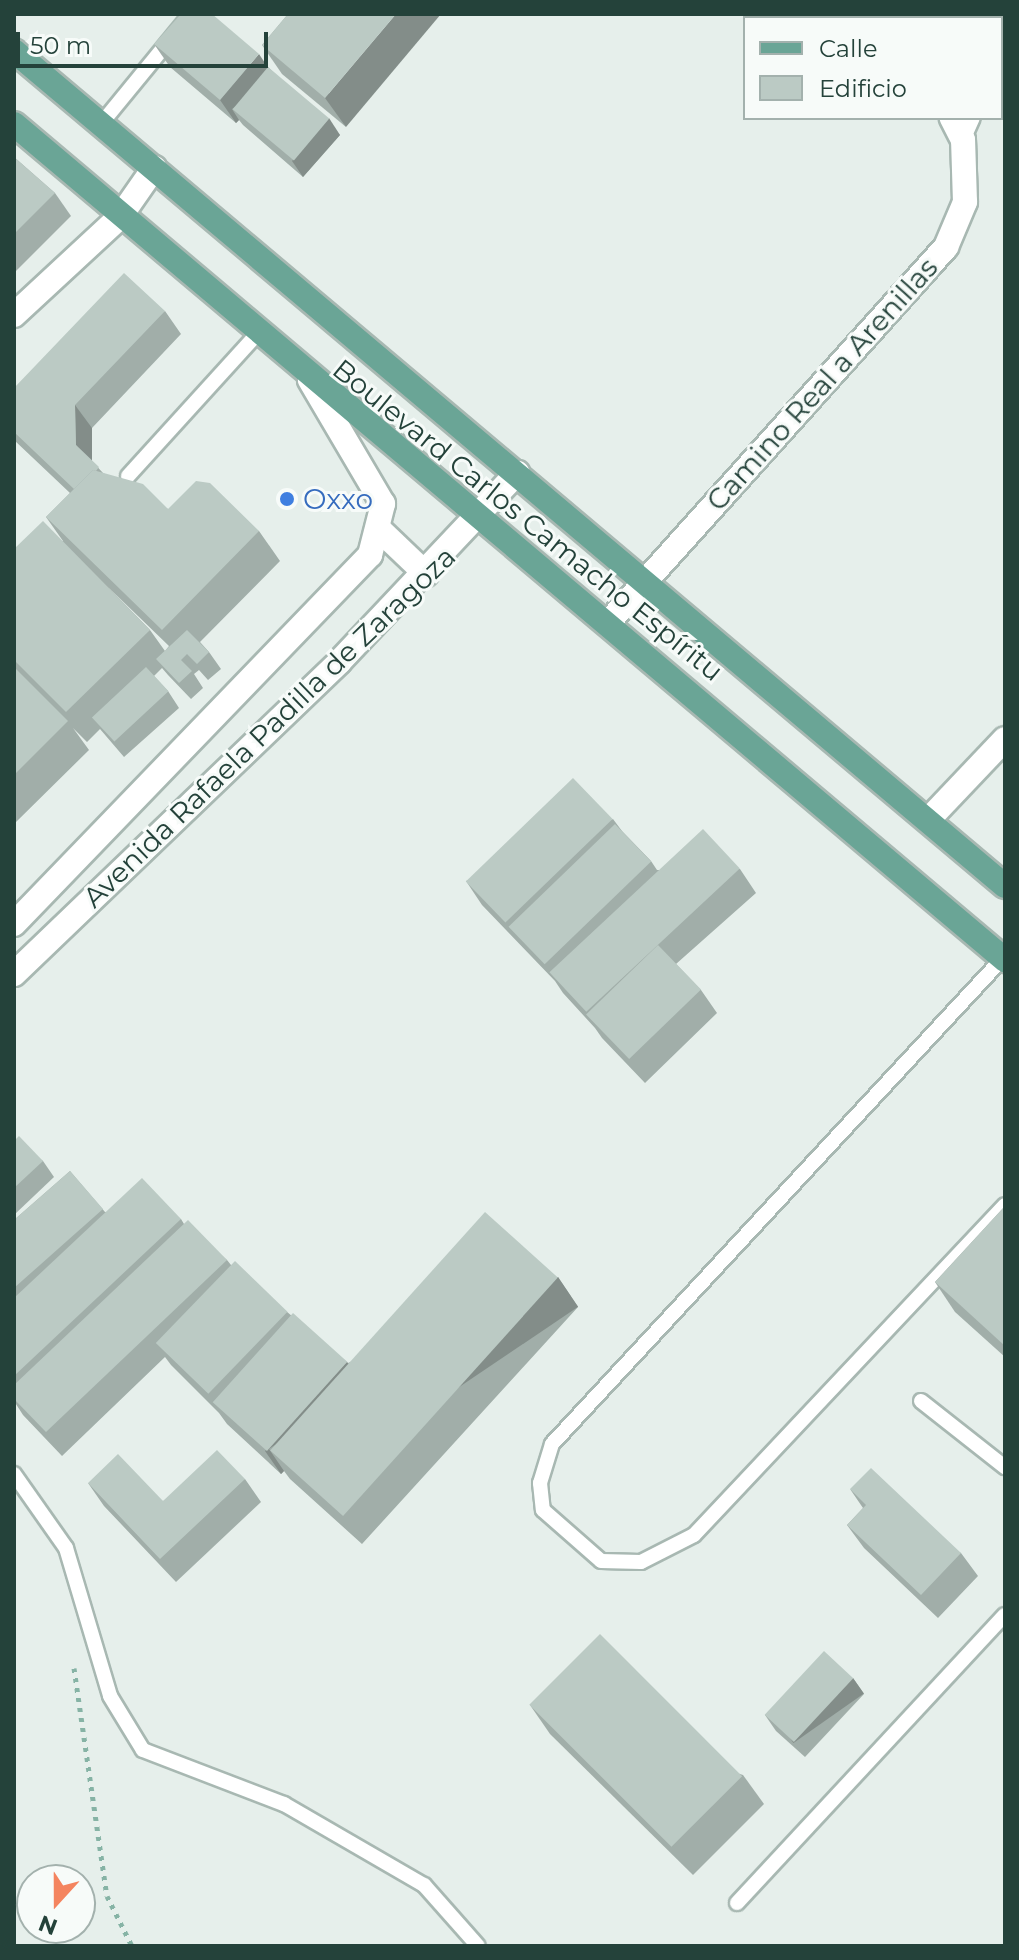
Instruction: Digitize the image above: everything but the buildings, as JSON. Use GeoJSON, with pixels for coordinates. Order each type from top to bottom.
{"type":"FeatureCollection","features":[{"type":"Feature","properties":{"kind":"main road","name":"Boulevard Carlos Camacho Espíritu"},"geometry":{"type":"LineString","coordinates":[[14,51],[1005,886]]}},
{"type":"Feature","properties":{"kind":"main road","name":"Boulevard Carlos Camacho Espíritu"},"geometry":{"type":"LineString","coordinates":[[14,124],[310,380],[608,623],[1004,959]]}},
{"type":"Feature","properties":{"kind":"main road","name":"Camino Real a Arenillas"},"geometry":{"type":"LineString","coordinates":[[608,623],[946,247],[965,202],[962,125]]}},
{"type":"Feature","properties":{"kind":"main road"},"geometry":{"type":"LineString","coordinates":[[14,315],[120,217],[154,168]]}},
{"type":"Feature","properties":{"kind":"main road"},"geometry":{"type":"LineString","coordinates":[[310,380],[383,504],[382,532],[426,574]]}},
{"type":"Feature","properties":{"kind":"main road","name":"Avenida Rafaela Padilla de Zaragoza"},"geometry":{"type":"LineString","coordinates":[[14,974],[426,574],[482,518],[517,473]]}},
{"type":"Feature","properties":{"kind":"main road","name":"Avenida Rafaela Padilla de Zaragoza"},"geometry":{"type":"LineString","coordinates":[[14,924],[370,555],[382,532]]}},
{"type":"Feature","properties":{"kind":"main road"},"geometry":{"type":"LineString","coordinates":[[929,819],[1005,739]]}},
{"type":"Feature","properties":{"kind":"lane"},"geometry":{"type":"LineString","coordinates":[[101,124],[191,14]]}},
{"type":"Feature","properties":{"kind":"lane"},"geometry":{"type":"LineString","coordinates":[[128,476],[257,334]]}},
{"type":"Feature","properties":{"kind":"lane"},"geometry":{"type":"LineString","coordinates":[[1004,959],[552,1444],[540,1483],[543,1510],[601,1561],[641,1562],[694,1535],[1005,1205]]}},
{"type":"Feature","properties":{"kind":"lane"},"geometry":{"type":"LineString","coordinates":[[921,1401],[1005,1467]]}},
{"type":"Feature","properties":{"kind":"lane"},"geometry":{"type":"LineString","coordinates":[[14,1474],[66,1548],[110,1696],[143,1750],[284,1804],[424,1885],[478,1946]]}},
{"type":"Feature","properties":{"kind":"lane"},"geometry":{"type":"LineString","coordinates":[[737,1903],[1005,1615]]}},
{"type":"Feature","properties":{"kind":"path"},"geometry":{"type":"LineString","coordinates":[[73,1651],[79,1740],[107,1896],[132,1946]]}},
{"type":"Feature","properties":{"kind":"place","name":"Oxxo"},"geometry":{"type":"Point","coordinates":[287,499]}}]}
